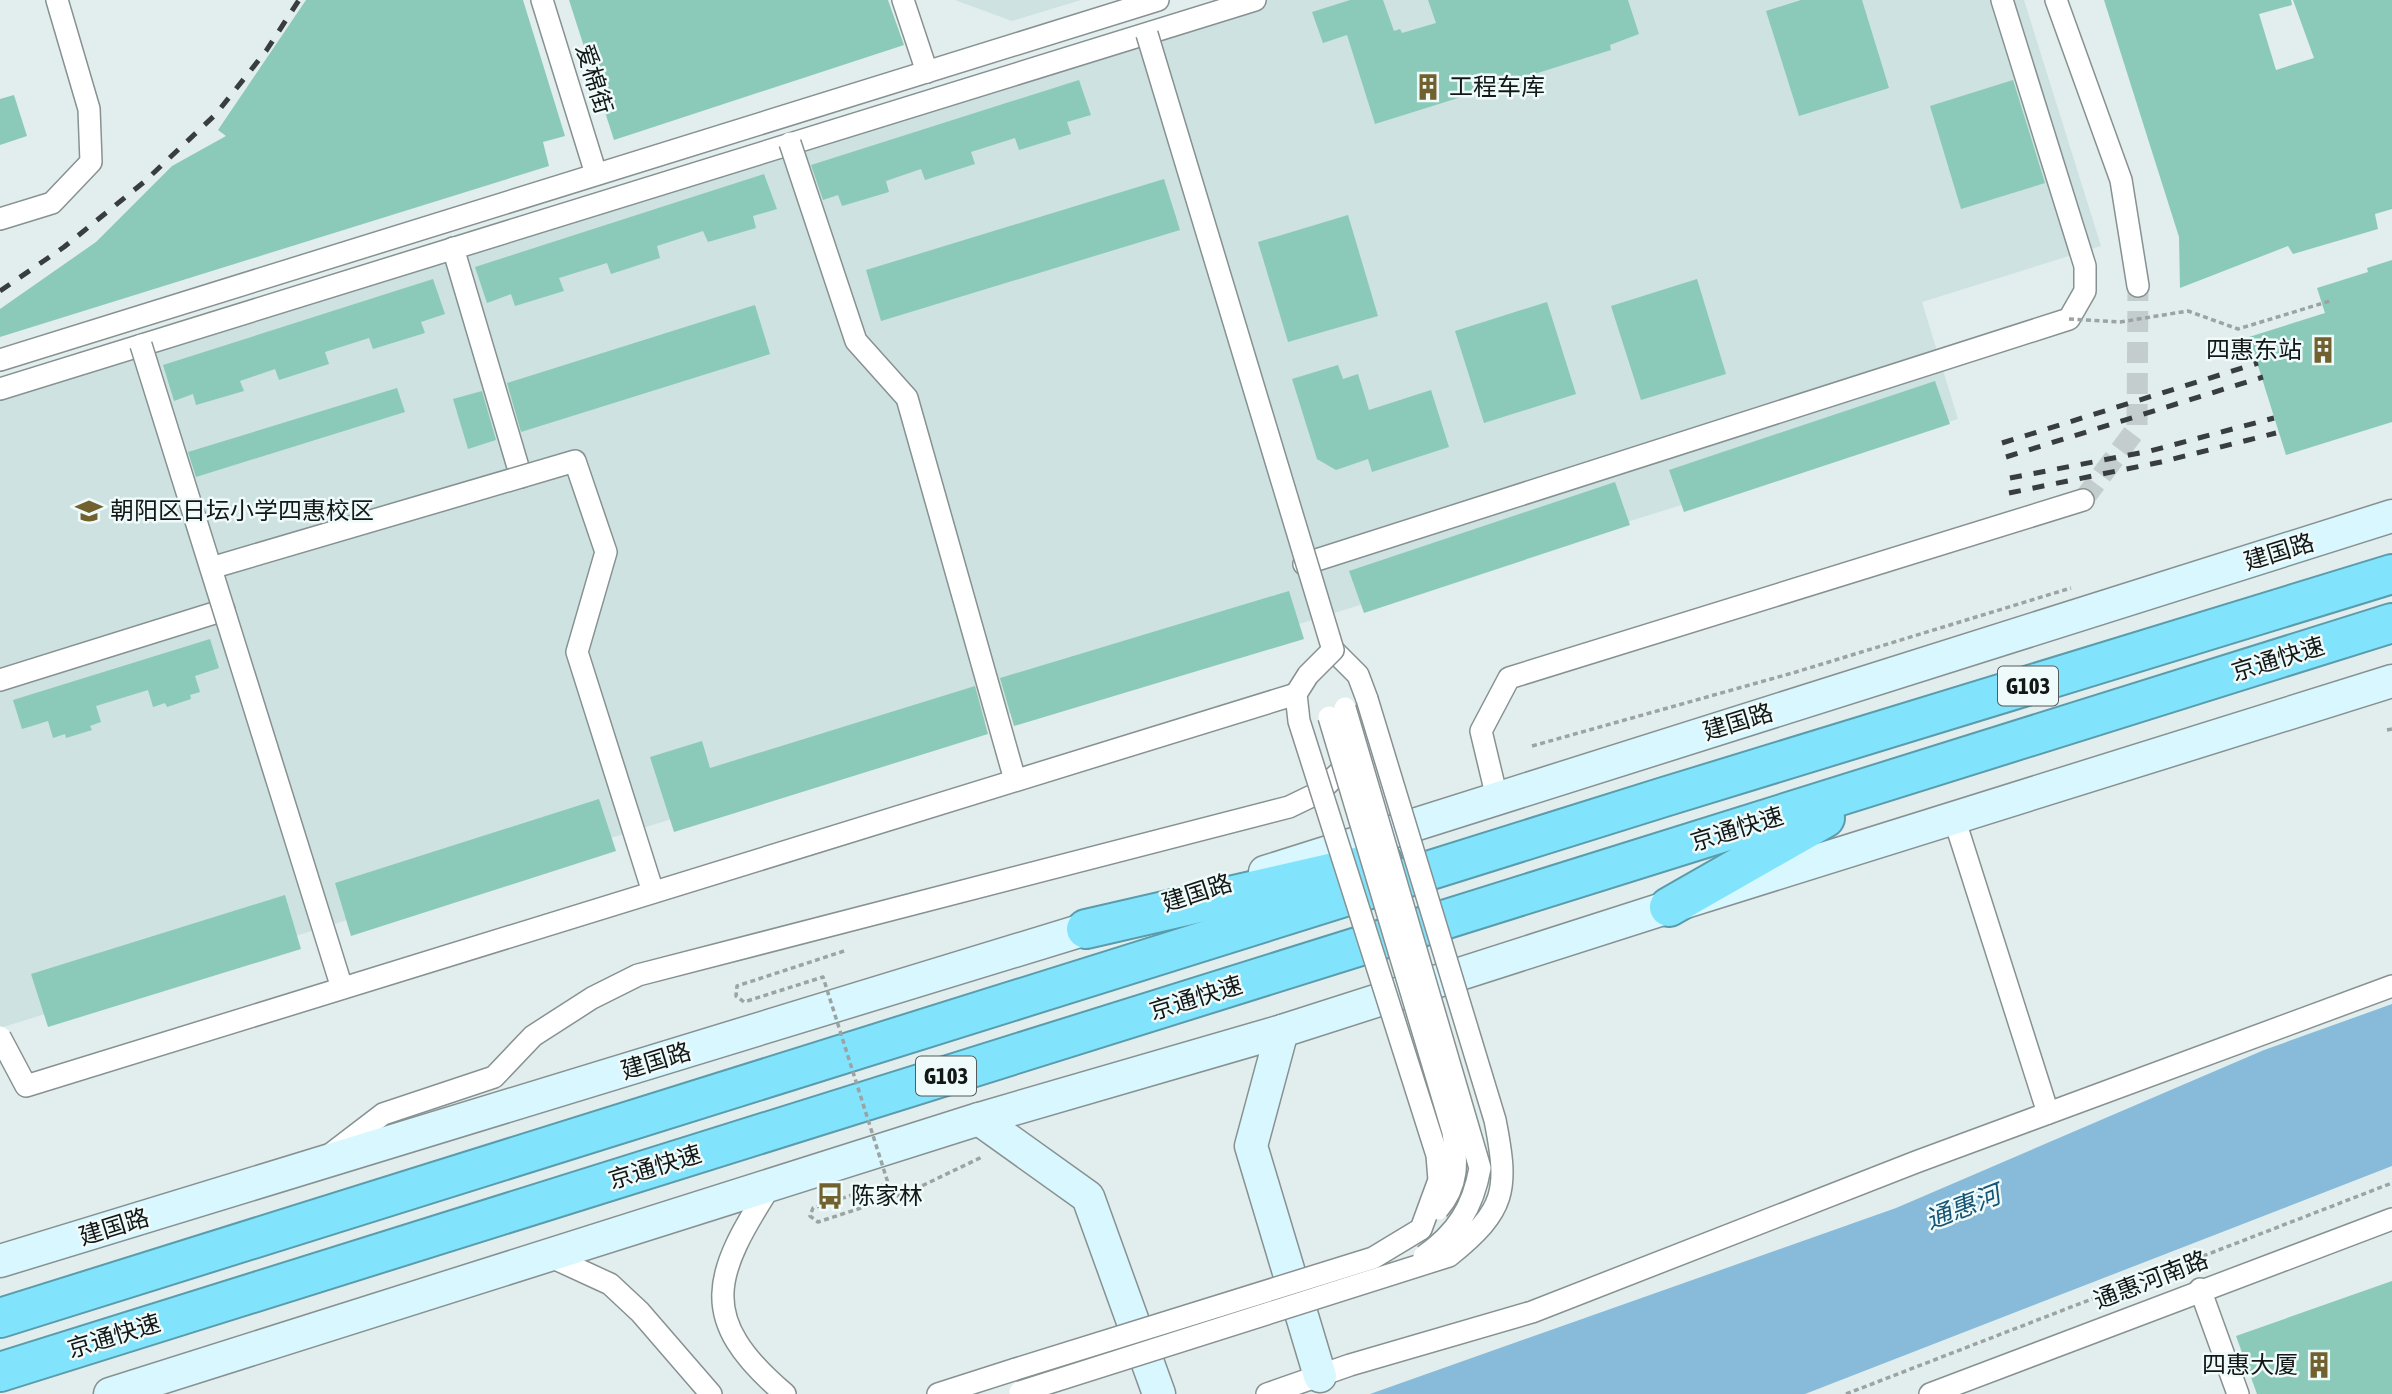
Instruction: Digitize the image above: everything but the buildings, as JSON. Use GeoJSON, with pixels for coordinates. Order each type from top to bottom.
{"type":"FeatureCollection","features":[{"type":"Feature","properties":{"kind":"highway","name":"京通快速"},"geometry":{"type":"LineString","coordinates":[[0,1318],[1664,797],[2392,575]]}},
{"type":"Feature","properties":{"kind":"highway","name":"京通快速"},"geometry":{"type":"LineString","coordinates":[[0,1372],[2392,623]]}},
{"type":"Feature","properties":{"kind":"highway"},"geometry":{"type":"LineString","coordinates":[[1669,907],[1891,780]]}},
{"type":"Feature","properties":{"kind":"highway"},"geometry":{"type":"LineString","coordinates":[[1086,929],[1664,797]]}},
{"type":"Feature","properties":{"kind":"main road","name":"建国路"},"geometry":{"type":"LineString","coordinates":[[0,1261],[1086,929],[2392,516]]}},
{"type":"Feature","properties":{"kind":"main road"},"geometry":{"type":"LineString","coordinates":[[110,1394],[979,1119],[1282,1031],[2392,681]]}},
{"type":"Feature","properties":{"kind":"main road"},"geometry":{"type":"LineString","coordinates":[[1282,1031],[1251,1146],[1320,1376]]}},
{"type":"Feature","properties":{"kind":"main road"},"geometry":{"type":"LineString","coordinates":[[979,1119],[1088,1197],[1159,1394]]}},
{"type":"Feature","properties":{"kind":"street"},"geometry":{"type":"LineString","coordinates":[[0,219],[52,203],[91,162],[89,109],[57,0]]}},
{"type":"Feature","properties":{"kind":"street","name":"爱棉街"},"geometry":{"type":"LineString","coordinates":[[542,0],[596,174]]}},
{"type":"Feature","properties":{"kind":"street"},"geometry":{"type":"LineString","coordinates":[[904,0],[927,72]]}},
{"type":"Feature","properties":{"kind":"street"},"geometry":{"type":"LineString","coordinates":[[0,360],[1158,0]]}},
{"type":"Feature","properties":{"kind":"street"},"geometry":{"type":"LineString","coordinates":[[0,389],[1255,0]]}},
{"type":"Feature","properties":{"kind":"street"},"geometry":{"type":"LineString","coordinates":[[1304,564],[2069,319],[2085,291],[2085,266],[2002,0]]}},
{"type":"Feature","properties":{"kind":"street"},"geometry":{"type":"LineString","coordinates":[[2056,0],[2122,180],[2137,286]]}},
{"type":"Feature","properties":{"kind":"street"},"geometry":{"type":"LineString","coordinates":[[1017,1393],[1449,1256],[1479,1231],[1498,1206],[1503,1163],[1495,1120],[1367,699],[1358,675],[1332,650],[1147,34]]}},
{"type":"Feature","properties":{"kind":"street"},"geometry":{"type":"LineString","coordinates":[[790,143],[856,341],[907,398],[1015,780]]}},
{"type":"Feature","properties":{"kind":"street"},"geometry":{"type":"LineString","coordinates":[[453,248],[521,477]]}},
{"type":"Feature","properties":{"kind":"street"},"geometry":{"type":"LineString","coordinates":[[141,345],[342,988]]}},
{"type":"Feature","properties":{"kind":"street"},"geometry":{"type":"LineString","coordinates":[[211,568],[575,461],[606,552],[577,652],[653,891]]}},
{"type":"Feature","properties":{"kind":"street"},"geometry":{"type":"LineString","coordinates":[[1497,798],[1481,731],[1509,678],[2083,500]]}},
{"type":"Feature","properties":{"kind":"street"},"geometry":{"type":"LineString","coordinates":[[0,680],[224,610]]}},
{"type":"Feature","properties":{"kind":"street"},"geometry":{"type":"LineString","coordinates":[[1332,650],[1308,675],[1296,694],[1299,722],[1437,1155],[1439,1180],[1421,1229]]}},
{"type":"Feature","properties":{"kind":"street"},"geometry":{"type":"LineString","coordinates":[[0,1037],[26,1087],[1296,694]]}},
{"type":"Feature","properties":{"kind":"street"},"geometry":{"type":"LineString","coordinates":[[937,1394],[1373,1258],[1421,1229],[1443,1203],[1454,1183],[1458,1162],[1453,1132],[1345,767],[1337,712],[1480,1168],[1475,1197],[1444,1242],[1405,1270]]}},
{"type":"Feature","properties":{"kind":"street"},"geometry":{"type":"LineString","coordinates":[[313,1167],[383,1114],[494,1077],[533,1036],[592,998],[638,975],[1289,807],[1318,793],[1345,767]]}},
{"type":"Feature","properties":{"kind":"street"},"geometry":{"type":"LineString","coordinates":[[1954,818],[2048,1113]]}},
{"type":"Feature","properties":{"kind":"street"},"geometry":{"type":"LineString","coordinates":[[1267,1394],[1532,1312],[2048,1113],[2392,986]]}},
{"type":"Feature","properties":{"kind":"street"},"geometry":{"type":"LineString","coordinates":[[771,1185],[739,1235],[722,1278],[729,1332],[762,1374],[785,1394]]}},
{"type":"Feature","properties":{"kind":"street","name":"通惠河南路"},"geometry":{"type":"LineString","coordinates":[[1930,1394],[2200,1289],[2392,1219]]}},
{"type":"Feature","properties":{"kind":"street"},"geometry":{"type":"LineString","coordinates":[[549,1256],[610,1284],[640,1312],[710,1394]]}},
{"type":"Feature","properties":{"kind":"street"},"geometry":{"type":"LineString","coordinates":[[2200,1289],[2238,1394]]}},
{"type":"Feature","properties":{"kind":"path"},"geometry":{"type":"LineString","coordinates":[[2069,319],[2120,322],[2188,311],[2238,329],[2330,301]]}},
{"type":"Feature","properties":{"kind":"path"},"geometry":{"type":"LineString","coordinates":[[1532,747],[1796,672],[2076,586]]}},
{"type":"Feature","properties":{"kind":"path"},"geometry":{"type":"LineString","coordinates":[[844,951],[737,986],[736,996],[744,1002],[823,977],[888,1183],[813,1208],[810,1216],[818,1222],[906,1194],[982,1157]]}},
{"type":"Feature","properties":{"kind":"path"},"geometry":{"type":"LineString","coordinates":[[1846,1394],[2392,1183]]}},
{"type":"Feature","properties":{"kind":"shaded area"},"geometry":{"type":"Polygon","coordinates":[[[955,0],[1081,0],[1012,21],[955,0]]]}},
{"type":"Feature","properties":{"kind":"shaded area"},"geometry":{"type":"Polygon","coordinates":[[[1265,0],[2024,0],[2101,246],[1922,302],[1958,419],[0,1028],[0,394],[1265,0]]]}},
{"type":"Feature","properties":{"kind":"water","name":"通惠河"},"geometry":{"type":"Polygon","coordinates":[[[2392,1004],[2392,1166],[1805,1394],[1370,1394],[1896,1208],[2264,1050],[2392,1004]]]}},
{"type":"Feature","properties":{"kind":"tunnel"},"geometry":{"type":"LineString","coordinates":[[2083,500],[2137,428],[2138,286]]}},
{"type":"Feature","properties":{"kind":"railway"},"geometry":{"type":"LineString","coordinates":[[0,291],[64,247],[144,182],[216,114],[266,51],[299,0]]}},
{"type":"Feature","properties":{"kind":"railway"},"geometry":{"type":"LineString","coordinates":[[2002,443],[2258,363]]}},
{"type":"Feature","properties":{"kind":"railway"},"geometry":{"type":"LineString","coordinates":[[2006,457],[2263,377]]}},
{"type":"Feature","properties":{"kind":"railway"},"geometry":{"type":"LineString","coordinates":[[2010,478],[2150,451],[2274,418]]}},
{"type":"Feature","properties":{"kind":"railway"},"geometry":{"type":"LineString","coordinates":[[2009,493],[2161,462],[2276,433]]}},
{"type":"Feature","properties":{"kind":"place","name":"工程车库"},"geometry":{"type":"Point","coordinates":[1428,87]}},
{"type":"Feature","properties":{"kind":"place","name":"四惠东站"},"geometry":{"type":"Point","coordinates":[2323,350]}},
{"type":"Feature","properties":{"kind":"place","name":"朝阳区日坛小学四惠校区"},"geometry":{"type":"Point","coordinates":[89,511]}},
{"type":"Feature","properties":{"kind":"place","name":"陈家林"},"geometry":{"type":"Point","coordinates":[830,1196]}},
{"type":"Feature","properties":{"kind":"place","name":"四惠大厦"},"geometry":{"type":"Point","coordinates":[2319,1365]}}]}
